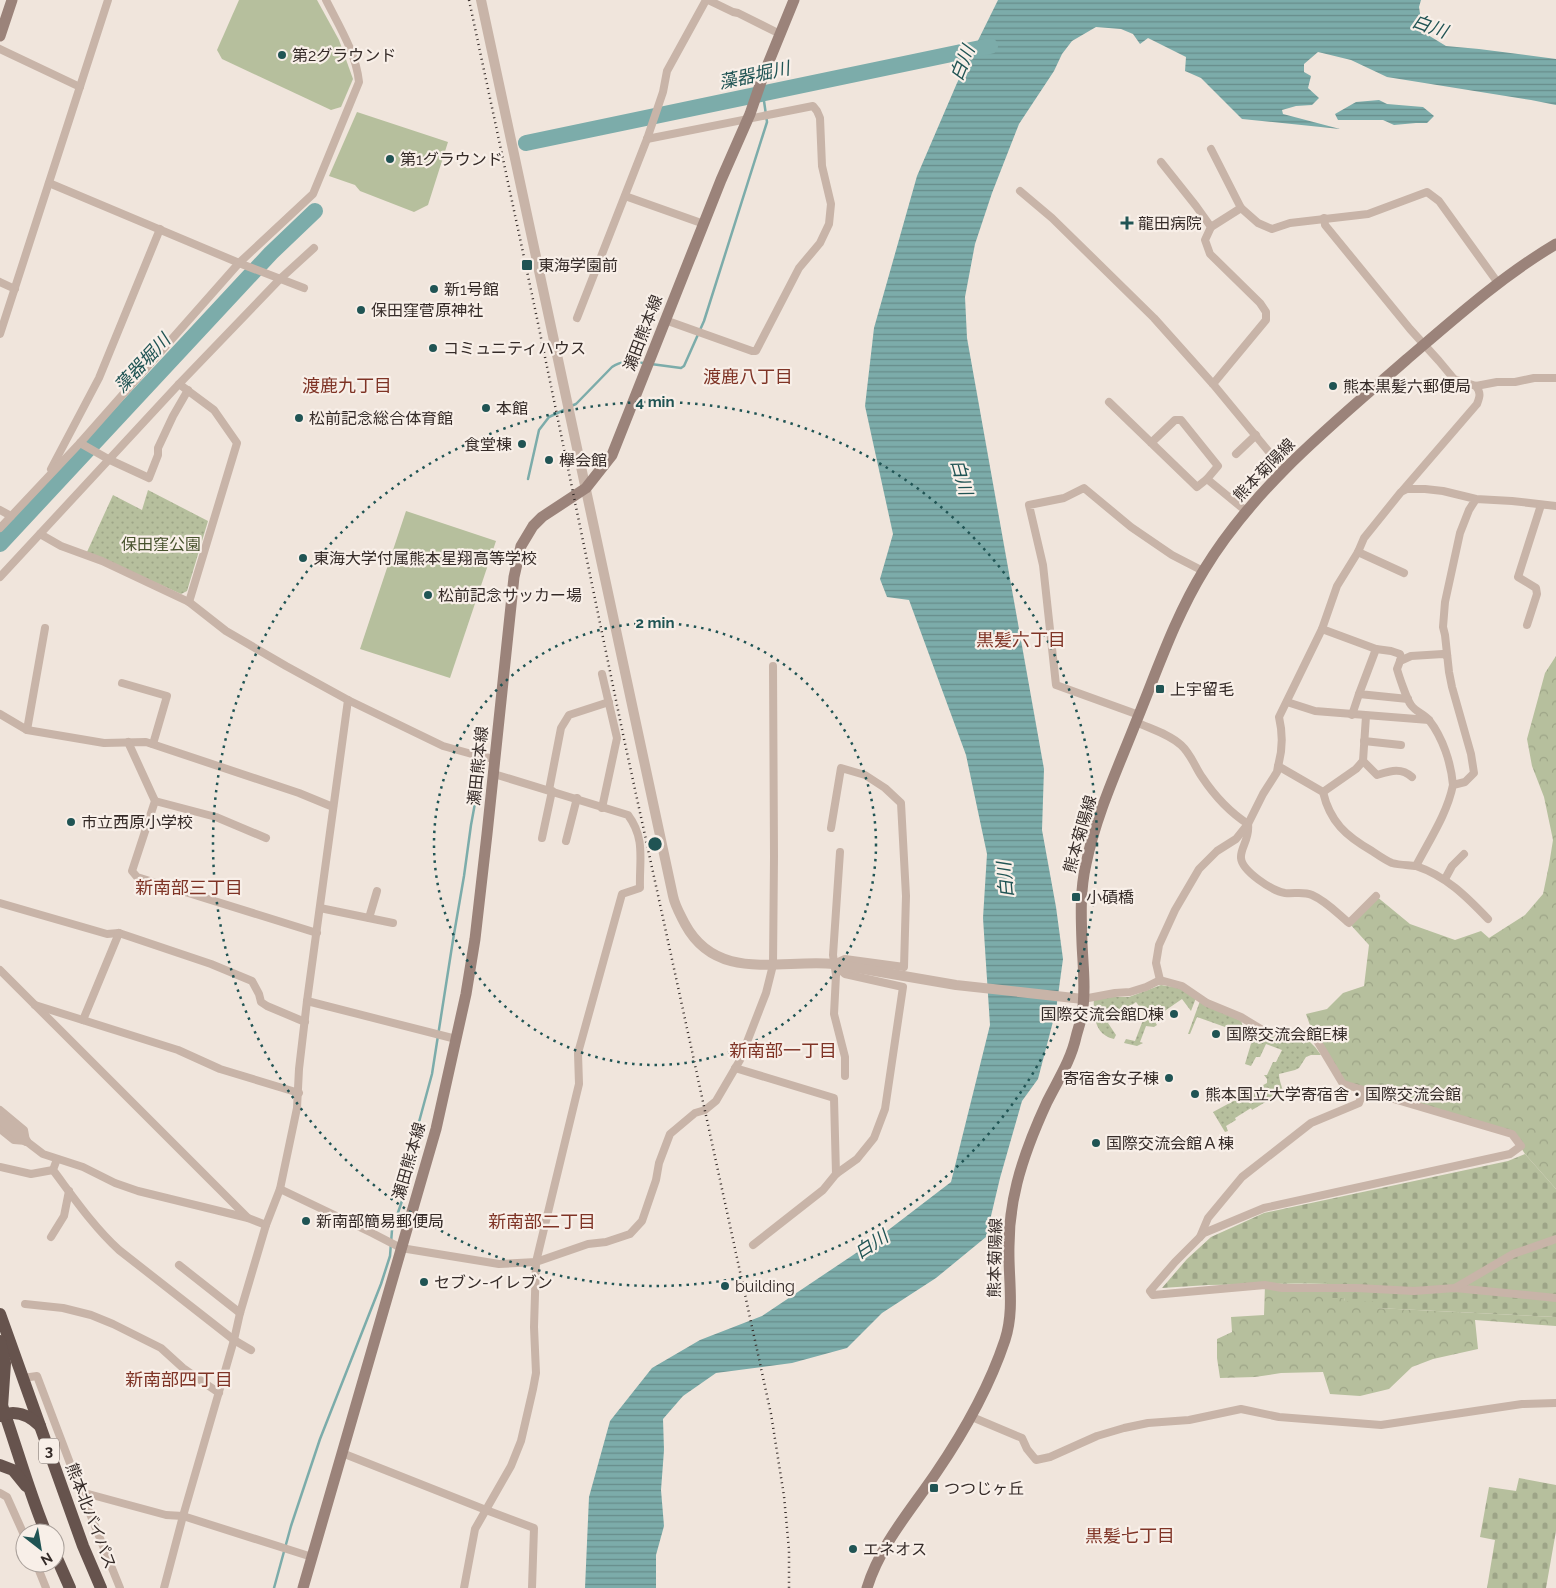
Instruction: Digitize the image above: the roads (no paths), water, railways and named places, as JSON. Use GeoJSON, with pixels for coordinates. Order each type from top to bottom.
{"type":"FeatureCollection","features":[{"type":"Feature","properties":{"kind":"highway","name":"熊本北バイパス"},"geometry":{"type":"LineString","coordinates":[[0,1314],[83,1546],[101,1588]]}},
{"type":"Feature","properties":{"kind":"highway"},"geometry":{"type":"LineString","coordinates":[[0,1341],[6,1363],[2,1410],[26,1415],[41,1427]]}},
{"type":"Feature","properties":{"kind":"highway","name":"3"},"geometry":{"type":"LineString","coordinates":[[2,1410],[19,1452],[42,1523]]}},
{"type":"Feature","properties":{"kind":"highway"},"geometry":{"type":"LineString","coordinates":[[0,1465],[13,1470],[31,1492]]}},
{"type":"Feature","properties":{"kind":"highway"},"geometry":{"type":"LineString","coordinates":[[63,1573],[70,1588]]}},
{"type":"Feature","properties":{"kind":"main road"},"geometry":{"type":"LineString","coordinates":[[0,36],[12,0]]}},
{"type":"Feature","properties":{"kind":"main road","name":"瀬田熊本線"},"geometry":{"type":"LineString","coordinates":[[303,1588],[436,1129],[456,1039],[475,939],[514,577],[521,546],[533,526],[542,517],[586,488],[612,455],[794,0]]}},
{"type":"Feature","properties":{"kind":"main road","name":"熊本菊陽線"},"geometry":{"type":"LineString","coordinates":[[866,1588],[874,1567],[890,1539],[937,1472],[972,1417],[1007,1336],[1011,1308],[1008,1249],[1009,1229],[1016,1185],[1032,1137],[1067,1065],[1075,1044],[1082,1012],[1081,897],[1086,862],[1097,824],[1187,601],[1203,571],[1226,536],[1246,510],[1284,470],[1424,345],[1498,283],[1530,259],[1556,244]]}},
{"type":"Feature","properties":{"kind":"street"},"geometry":{"type":"LineString","coordinates":[[0,334],[108,0]]}},
{"type":"Feature","properties":{"kind":"street"},"geometry":{"type":"LineString","coordinates":[[0,528],[46,478],[82,444],[242,264],[313,194],[359,82],[358,68],[326,0]]}},
{"type":"Feature","properties":{"kind":"street"},"geometry":{"type":"LineString","coordinates":[[481,0],[675,906],[697,943],[718,958],[740,963],[773,965],[816,962],[956,985],[1083,999],[1130,992],[1160,980],[1182,986],[1207,1003],[1241,1017],[1264,1031],[1285,1034],[1313,1034],[1343,1084],[1512,1134],[1521,1146],[1510,1154],[1264,1208],[1204,1233],[1150,1291],[1153,1295],[1265,1285],[1282,1288],[1357,1288],[1414,1291],[1454,1288],[1556,1298]]}},
{"type":"Feature","properties":{"kind":"street"},"geometry":{"type":"LineString","coordinates":[[577,318],[647,139],[667,71],[707,0],[780,34]]}},
{"type":"Feature","properties":{"kind":"street"},"geometry":{"type":"LineString","coordinates":[[0,48],[80,87]]}},
{"type":"Feature","properties":{"kind":"street"},"geometry":{"type":"LineString","coordinates":[[647,139],[749,116],[813,106],[818,111],[820,118],[822,166],[831,204],[829,224],[820,243],[799,268],[756,351],[666,320]]}},
{"type":"Feature","properties":{"kind":"street"},"geometry":{"type":"LineString","coordinates":[[1211,149],[1240,208],[1258,223],[1272,229],[1290,223],[1368,214],[1427,192],[1439,201],[1498,283]]}},
{"type":"Feature","properties":{"kind":"street"},"geometry":{"type":"LineString","coordinates":[[1161,162],[1211,227]]}},
{"type":"Feature","properties":{"kind":"street"},"geometry":{"type":"LineString","coordinates":[[49,183],[304,288]]}},
{"type":"Feature","properties":{"kind":"street"},"geometry":{"type":"LineString","coordinates":[[1020,191],[1052,218],[1154,318],[1213,384],[1284,470]]}},
{"type":"Feature","properties":{"kind":"street"},"geometry":{"type":"LineString","coordinates":[[625,196],[704,224]]}},
{"type":"Feature","properties":{"kind":"street"},"geometry":{"type":"LineString","coordinates":[[1213,384],[1266,320],[1266,312],[1260,303],[1210,254],[1205,240],[1211,227],[1240,208]]}},
{"type":"Feature","properties":{"kind":"street"},"geometry":{"type":"LineString","coordinates":[[1324,218],[1325,225],[1454,379],[1476,386],[1497,382],[1516,382],[1534,378],[1556,378]]}},
{"type":"Feature","properties":{"kind":"street"},"geometry":{"type":"LineString","coordinates":[[46,478],[99,378],[160,229]]}},
{"type":"Feature","properties":{"kind":"street"},"geometry":{"type":"LineString","coordinates":[[0,578],[180,384],[280,279],[314,248]]}},
{"type":"Feature","properties":{"kind":"street"},"geometry":{"type":"LineString","coordinates":[[0,282],[15,289]]}},
{"type":"Feature","properties":{"kind":"street"},"geometry":{"type":"LineString","coordinates":[[180,384],[214,410],[236,443],[189,602]]}},
{"type":"Feature","properties":{"kind":"street"},"geometry":{"type":"LineString","coordinates":[[1160,980],[1156,963],[1159,945],[1175,910],[1199,869],[1216,851],[1236,839],[1248,824],[1262,794],[1277,772],[1283,744],[1279,717],[1322,629],[1337,586],[1368,533],[1477,404],[1480,396],[1476,386]]}},
{"type":"Feature","properties":{"kind":"street"},"geometry":{"type":"LineString","coordinates":[[82,444],[110,460],[149,478],[158,455],[158,448],[188,390]]}},
{"type":"Feature","properties":{"kind":"street"},"geometry":{"type":"LineString","coordinates":[[1108,402],[1197,487],[1218,466],[1182,420],[1175,420],[1152,443]]}},
{"type":"Feature","properties":{"kind":"street"},"geometry":{"type":"LineString","coordinates":[[1236,454],[1256,436]]}},
{"type":"Feature","properties":{"kind":"street"},"geometry":{"type":"LineString","coordinates":[[1207,479],[1246,510]]}},
{"type":"Feature","properties":{"kind":"street"},"geometry":{"type":"LineString","coordinates":[[1203,571],[1172,555],[1140,533],[1084,488],[1064,498],[1030,505],[1043,565],[1056,685],[1138,719],[1180,744],[1187,750],[1202,777],[1218,796],[1240,819],[1248,824]]}},
{"type":"Feature","properties":{"kind":"street"},"geometry":{"type":"LineString","coordinates":[[1401,492],[1408,489],[1425,489],[1443,491],[1476,499],[1556,506]]}},
{"type":"Feature","properties":{"kind":"street"},"geometry":{"type":"LineString","coordinates":[[1453,785],[1465,782],[1474,773],[1471,754],[1452,687],[1443,627],[1445,602],[1460,533],[1469,510],[1476,499]]}},
{"type":"Feature","properties":{"kind":"street"},"geometry":{"type":"LineString","coordinates":[[1527,626],[1536,588],[1518,577],[1541,505]]}},
{"type":"Feature","properties":{"kind":"street"},"geometry":{"type":"LineString","coordinates":[[0,510],[11,516]]}},
{"type":"Feature","properties":{"kind":"street"},"geometry":{"type":"LineString","coordinates":[[40,534],[61,546],[102,561],[189,602],[226,631],[348,700],[443,746],[479,756],[495,758]]}},
{"type":"Feature","properties":{"kind":"street"},"geometry":{"type":"LineString","coordinates":[[1358,552],[1404,573]]}},
{"type":"Feature","properties":{"kind":"street"},"geometry":{"type":"LineString","coordinates":[[27,730],[45,628]]}},
{"type":"Feature","properties":{"kind":"street"},"geometry":{"type":"LineString","coordinates":[[1322,629],[1376,649],[1400,654],[1397,669],[1408,699],[1414,708],[1429,720],[1450,764],[1453,785],[1450,800],[1444,815],[1416,866]]}},
{"type":"Feature","properties":{"kind":"street"},"geometry":{"type":"LineString","coordinates":[[1352,715],[1376,649]]}},
{"type":"Feature","properties":{"kind":"street"},"geometry":{"type":"LineString","coordinates":[[1400,661],[1411,656],[1443,654],[1447,656]]}},
{"type":"Feature","properties":{"kind":"street"},"geometry":{"type":"LineString","coordinates":[[280,1189],[372,1232],[401,1248],[499,1264],[536,1262],[588,1244],[606,1242],[630,1234],[642,1220],[670,1134],[695,1112],[705,1110],[716,1101],[736,1068],[760,1009],[773,965],[773,666]]}},
{"type":"Feature","properties":{"kind":"street"},"geometry":{"type":"LineString","coordinates":[[602,674],[618,738],[602,808]]}},
{"type":"Feature","properties":{"kind":"street"},"geometry":{"type":"LineString","coordinates":[[122,683],[167,696],[153,744]]}},
{"type":"Feature","properties":{"kind":"street"},"geometry":{"type":"LineString","coordinates":[[1359,694],[1408,699]]}},
{"type":"Feature","properties":{"kind":"street"},"geometry":{"type":"LineString","coordinates":[[164,1588],[240,1313],[266,1224],[280,1189],[297,1108],[307,1001],[348,700]]}},
{"type":"Feature","properties":{"kind":"street"},"geometry":{"type":"LineString","coordinates":[[542,838],[561,728],[569,715],[609,702]]}},
{"type":"Feature","properties":{"kind":"street"},"geometry":{"type":"LineString","coordinates":[[1287,702],[1315,711],[1429,720]]}},
{"type":"Feature","properties":{"kind":"street"},"geometry":{"type":"LineString","coordinates":[[0,714],[27,730],[104,742],[146,742],[299,793],[333,807]]}},
{"type":"Feature","properties":{"kind":"street"},"geometry":{"type":"LineString","coordinates":[[1323,792],[1356,769],[1363,761],[1366,716]]}},
{"type":"Feature","properties":{"kind":"street"},"geometry":{"type":"LineString","coordinates":[[1364,741],[1401,745]]}},
{"type":"Feature","properties":{"kind":"street"},"geometry":{"type":"LineString","coordinates":[[128,742],[155,801],[132,870],[137,877],[317,933]]}},
{"type":"Feature","properties":{"kind":"street"},"geometry":{"type":"LineString","coordinates":[[1363,761],[1377,775],[1396,770],[1412,777]]}},
{"type":"Feature","properties":{"kind":"street"},"geometry":{"type":"LineString","coordinates":[[1278,766],[1323,792],[1326,805],[1345,834],[1393,863],[1416,866],[1445,879],[1488,919]]}},
{"type":"Feature","properties":{"kind":"street"},"geometry":{"type":"LineString","coordinates":[[831,828],[841,768],[865,775],[885,788],[901,803],[906,896],[904,967],[845,959],[834,964]]}},
{"type":"Feature","properties":{"kind":"street"},"geometry":{"type":"LineString","coordinates":[[464,1588],[475,1529],[512,1466],[521,1441],[535,1381],[536,1262],[579,1084],[578,1053],[622,894],[640,888],[640,842],[636,825],[628,815],[494,774]]}},
{"type":"Feature","properties":{"kind":"street"},"geometry":{"type":"LineString","coordinates":[[566,841],[576,798]]}},
{"type":"Feature","properties":{"kind":"street"},"geometry":{"type":"LineString","coordinates":[[155,801],[216,818],[266,838]]}},
{"type":"Feature","properties":{"kind":"street"},"geometry":{"type":"LineString","coordinates":[[1248,824],[1249,833],[1240,856],[1242,864],[1251,875],[1264,883],[1283,893],[1306,892],[1313,895],[1321,899],[1349,923],[1376,896]]}},
{"type":"Feature","properties":{"kind":"street"},"geometry":{"type":"LineString","coordinates":[[840,852],[833,955],[836,975],[834,1014],[845,1057],[845,1076]]}},
{"type":"Feature","properties":{"kind":"street"},"geometry":{"type":"LineString","coordinates":[[1445,879],[1452,866],[1464,854]]}},
{"type":"Feature","properties":{"kind":"street"},"geometry":{"type":"LineString","coordinates":[[369,918],[377,891]]}},
{"type":"Feature","properties":{"kind":"street"},"geometry":{"type":"LineString","coordinates":[[0,903],[107,934],[119,933],[211,964],[252,981],[262,1002],[267,1006],[305,1022]]}},
{"type":"Feature","properties":{"kind":"street"},"geometry":{"type":"LineString","coordinates":[[320,908],[393,923]]}},
{"type":"Feature","properties":{"kind":"street"},"geometry":{"type":"LineString","coordinates":[[83,1020],[119,933]]}},
{"type":"Feature","properties":{"kind":"street"},"geometry":{"type":"LineString","coordinates":[[753,1245],[822,1190],[836,1174],[858,1159],[874,1138],[885,1109],[903,987],[846,974],[834,964]]}},
{"type":"Feature","properties":{"kind":"street"},"geometry":{"type":"LineString","coordinates":[[0,970],[248,1218]]}},
{"type":"Feature","properties":{"kind":"street"},"geometry":{"type":"LineString","coordinates":[[307,1001],[456,1039]]}},
{"type":"Feature","properties":{"kind":"street"},"geometry":{"type":"LineString","coordinates":[[34,1005],[178,1050],[220,1069],[299,1092]]}},
{"type":"Feature","properties":{"kind":"street"},"geometry":{"type":"LineString","coordinates":[[736,1068],[834,1098],[836,1174]]}},
{"type":"Feature","properties":{"kind":"street"},"geometry":{"type":"LineString","coordinates":[[1199,1238],[1208,1218],[1242,1177],[1311,1123],[1359,1103],[1362,1095],[1360,1090]]}},
{"type":"Feature","properties":{"kind":"street"},"geometry":{"type":"LineString","coordinates":[[0,1110],[24,1130],[26,1141]]}},
{"type":"Feature","properties":{"kind":"street"},"geometry":{"type":"LineString","coordinates":[[0,1119],[43,1154],[84,1167],[115,1183],[138,1191],[266,1224]]}},
{"type":"Feature","properties":{"kind":"street"},"geometry":{"type":"LineString","coordinates":[[0,1129],[14,1140],[26,1141]]}},
{"type":"Feature","properties":{"kind":"street"},"geometry":{"type":"LineString","coordinates":[[53,1170],[57,1159]]}},
{"type":"Feature","properties":{"kind":"street"},"geometry":{"type":"LineString","coordinates":[[0,1167],[31,1174],[53,1170]]}},
{"type":"Feature","properties":{"kind":"street"},"geometry":{"type":"LineString","coordinates":[[53,1170],[90,1221],[119,1250],[234,1340],[251,1350]]}},
{"type":"Feature","properties":{"kind":"street"},"geometry":{"type":"LineString","coordinates":[[51,1236],[64,1216],[69,1191]]}},
{"type":"Feature","properties":{"kind":"street"},"geometry":{"type":"LineString","coordinates":[[1454,1288],[1513,1254],[1556,1239]]}},
{"type":"Feature","properties":{"kind":"street"},"geometry":{"type":"LineString","coordinates":[[179,1265],[240,1313]]}},
{"type":"Feature","properties":{"kind":"street"},"geometry":{"type":"LineString","coordinates":[[25,1304],[63,1308],[91,1315],[113,1324],[161,1348],[182,1368],[219,1393]]}},
{"type":"Feature","properties":{"kind":"street"},"geometry":{"type":"LineString","coordinates":[[23,1378],[37,1376],[120,1588]]}},
{"type":"Feature","properties":{"kind":"street"},"geometry":{"type":"LineString","coordinates":[[972,1417],[1022,1438],[1027,1449],[1036,1460],[1050,1457],[1097,1436],[1124,1428],[1148,1423],[1189,1420],[1241,1409],[1279,1417],[1381,1425],[1522,1404],[1556,1403]]}},
{"type":"Feature","properties":{"kind":"street"},"geometry":{"type":"LineString","coordinates":[[342,1453],[534,1528],[532,1588]]}},
{"type":"Feature","properties":{"kind":"street"},"geometry":{"type":"LineString","coordinates":[[81,1492],[166,1515],[183,1516],[312,1557]]}},
{"type":"Feature","properties":{"kind":"street"},"geometry":{"type":"LineString","coordinates":[[0,1493],[7,1497],[19,1523]]}},
{"type":"Feature","properties":{"kind":"street"},"geometry":{"type":"LineString","coordinates":[[40,1573],[46,1588]]}},
{"type":"Feature","properties":{"kind":"water","name":"白川"},"geometry":{"type":"Polygon","coordinates":[[[998,0],[1421,0],[1419,7],[1423,32],[1446,46],[1556,59],[1556,105],[1387,77],[1351,60],[1318,52],[1304,64],[1304,72],[1311,76],[1308,88],[1319,98],[1312,105],[1296,106],[1282,110],[1283,114],[1340,129],[1242,119],[1201,78],[1185,71],[1186,57],[1148,38],[1140,44],[1133,34],[1121,29],[1096,27],[1072,41],[1062,54],[1054,71],[1019,124],[992,193],[975,244],[965,297],[967,338],[1044,769],[1042,830],[1063,959],[1056,1010],[1038,1079],[1022,1101],[1000,1178],[986,1237],[936,1278],[882,1313],[847,1348],[792,1363],[716,1373],[683,1396],[663,1419],[664,1450],[661,1490],[664,1526],[656,1555],[656,1588],[585,1588],[589,1497],[610,1421],[652,1368],[700,1340],[762,1316],[874,1241],[951,1182],[990,1025],[983,918],[987,854],[966,755],[909,600],[887,597],[880,579],[893,534],[865,406],[874,328],[917,176],[957,83],[998,0]]]}},
{"type":"Feature","properties":{"kind":"water"},"geometry":{"type":"Polygon","coordinates":[[[1379,100],[1387,104],[1423,107],[1434,116],[1427,123],[1394,125],[1383,120],[1338,120],[1335,114],[1356,102],[1379,100]]]}},
{"type":"Feature","properties":{"kind":"waterway","name":"藻器堀川"},"geometry":{"type":"LineString","coordinates":[[526,143],[990,46]]}},
{"type":"Feature","properties":{"kind":"waterway"},"geometry":{"type":"LineString","coordinates":[[651,364],[681,368],[684,366],[704,321],[767,122],[764,101]]}},
{"type":"Feature","properties":{"kind":"waterway","name":"藻器堀川"},"geometry":{"type":"LineString","coordinates":[[0,544],[271,253],[315,211]]}},
{"type":"Feature","properties":{"kind":"waterway"},"geometry":{"type":"LineString","coordinates":[[571,406],[576,404],[612,367],[628,362],[645,363]]}},
{"type":"Feature","properties":{"kind":"waterway"},"geometry":{"type":"LineString","coordinates":[[528,479],[539,430],[549,417],[566,409]]}},
{"type":"Feature","properties":{"kind":"waterway"},"geometry":{"type":"LineString","coordinates":[[274,1588],[291,1526],[320,1439],[381,1284],[390,1256],[392,1230],[403,1198],[416,1133],[432,1074],[480,776]]}},
{"type":"Feature","properties":{"kind":"railway"},"geometry":{"type":"LineString","coordinates":[[469,0],[624,739],[771,1414],[784,1496],[789,1550],[789,1588]]}},
{"type":"Feature","properties":{"kind":"place","name":"第2グラウンド"},"geometry":{"type":"Point","coordinates":[282,55]}},
{"type":"Feature","properties":{"kind":"place","name":"第1グラウンド"},"geometry":{"type":"Point","coordinates":[390,159]}},
{"type":"Feature","properties":{"kind":"place","name":"龍田病院"},"geometry":{"type":"Point","coordinates":[1127,223]}},
{"type":"Feature","properties":{"kind":"place","name":"東海学園前"},"geometry":{"type":"Point","coordinates":[527,265]}},
{"type":"Feature","properties":{"kind":"place","name":"新1号館"},"geometry":{"type":"Point","coordinates":[434,289]}},
{"type":"Feature","properties":{"kind":"place","name":"保田窪菅原神社"},"geometry":{"type":"Point","coordinates":[361,310]}},
{"type":"Feature","properties":{"kind":"place","name":"コミュニティハウス"},"geometry":{"type":"Point","coordinates":[433,348]}},
{"type":"Feature","properties":{"kind":"place","name":"熊本黒髪六郵便局"},"geometry":{"type":"Point","coordinates":[1333,386]}},
{"type":"Feature","properties":{"kind":"place","name":"本館"},"geometry":{"type":"Point","coordinates":[486,408]}},
{"type":"Feature","properties":{"kind":"place","name":"松前記念総合体育館"},"geometry":{"type":"Point","coordinates":[299,418]}},
{"type":"Feature","properties":{"kind":"place","name":"食堂棟"},"geometry":{"type":"Point","coordinates":[522,444]}},
{"type":"Feature","properties":{"kind":"place","name":"欅会館"},"geometry":{"type":"Point","coordinates":[549,460]}},
{"type":"Feature","properties":{"kind":"place","name":"東海大学付属熊本星翔高等学校"},"geometry":{"type":"Point","coordinates":[303,558]}},
{"type":"Feature","properties":{"kind":"place","name":"松前記念サッカー場"},"geometry":{"type":"Point","coordinates":[428,595]}},
{"type":"Feature","properties":{"kind":"place","name":"上宇留毛"},"geometry":{"type":"Point","coordinates":[1160,689]}},
{"type":"Feature","properties":{"kind":"place","name":"市立西原小学校"},"geometry":{"type":"Point","coordinates":[71,822]}},
{"type":"Feature","properties":{"kind":"place","name":"小磧橋"},"geometry":{"type":"Point","coordinates":[1076,897]}},
{"type":"Feature","properties":{"kind":"place","name":"国際交流会館D棟"},"geometry":{"type":"Point","coordinates":[1174,1014]}},
{"type":"Feature","properties":{"kind":"place","name":"国際交流会館E棟"},"geometry":{"type":"Point","coordinates":[1216,1034]}},
{"type":"Feature","properties":{"kind":"place","name":"寄宿舎女子棟"},"geometry":{"type":"Point","coordinates":[1169,1078]}},
{"type":"Feature","properties":{"kind":"place","name":"熊本国立大学寄宿舎・国際交流会館"},"geometry":{"type":"Point","coordinates":[1195,1094]}},
{"type":"Feature","properties":{"kind":"place","name":"国際交流会館Ａ棟"},"geometry":{"type":"Point","coordinates":[1096,1143]}},
{"type":"Feature","properties":{"kind":"place","name":"新南部簡易郵便局"},"geometry":{"type":"Point","coordinates":[306,1221]}},
{"type":"Feature","properties":{"kind":"place","name":"セブン-イレブン"},"geometry":{"type":"Point","coordinates":[424,1282]}},
{"type":"Feature","properties":{"kind":"place","name":"building"},"geometry":{"type":"Point","coordinates":[725,1286]}},
{"type":"Feature","properties":{"kind":"place","name":"つつじヶ丘"},"geometry":{"type":"Point","coordinates":[934,1488]}},
{"type":"Feature","properties":{"kind":"place","name":"エネオス"},"geometry":{"type":"Point","coordinates":[853,1549]}},
{"type":"Feature","properties":{"kind":"district","name":"渡鹿八丁目"},"geometry":{"type":"Point","coordinates":[748,376]}},
{"type":"Feature","properties":{"kind":"district","name":"渡鹿九丁目"},"geometry":{"type":"Point","coordinates":[347,385]}},
{"type":"Feature","properties":{"kind":"district","name":"黒髪六丁目"},"geometry":{"type":"Point","coordinates":[1021,639]}},
{"type":"Feature","properties":{"kind":"district","name":"新南部三丁目"},"geometry":{"type":"Point","coordinates":[189,887]}},
{"type":"Feature","properties":{"kind":"district","name":"新南部一丁目"},"geometry":{"type":"Point","coordinates":[783,1050]}},
{"type":"Feature","properties":{"kind":"district","name":"新南部二丁目"},"geometry":{"type":"Point","coordinates":[542,1221]}},
{"type":"Feature","properties":{"kind":"district","name":"新南部四丁目"},"geometry":{"type":"Point","coordinates":[179,1379]}},
{"type":"Feature","properties":{"kind":"district","name":"黒髪七丁目"},"geometry":{"type":"Point","coordinates":[1130,1535]}},
{"type":"Feature","properties":{"kind":"park label","name":"保田窪公園"},"geometry":{"type":"Point","coordinates":[161,544]}}]}
